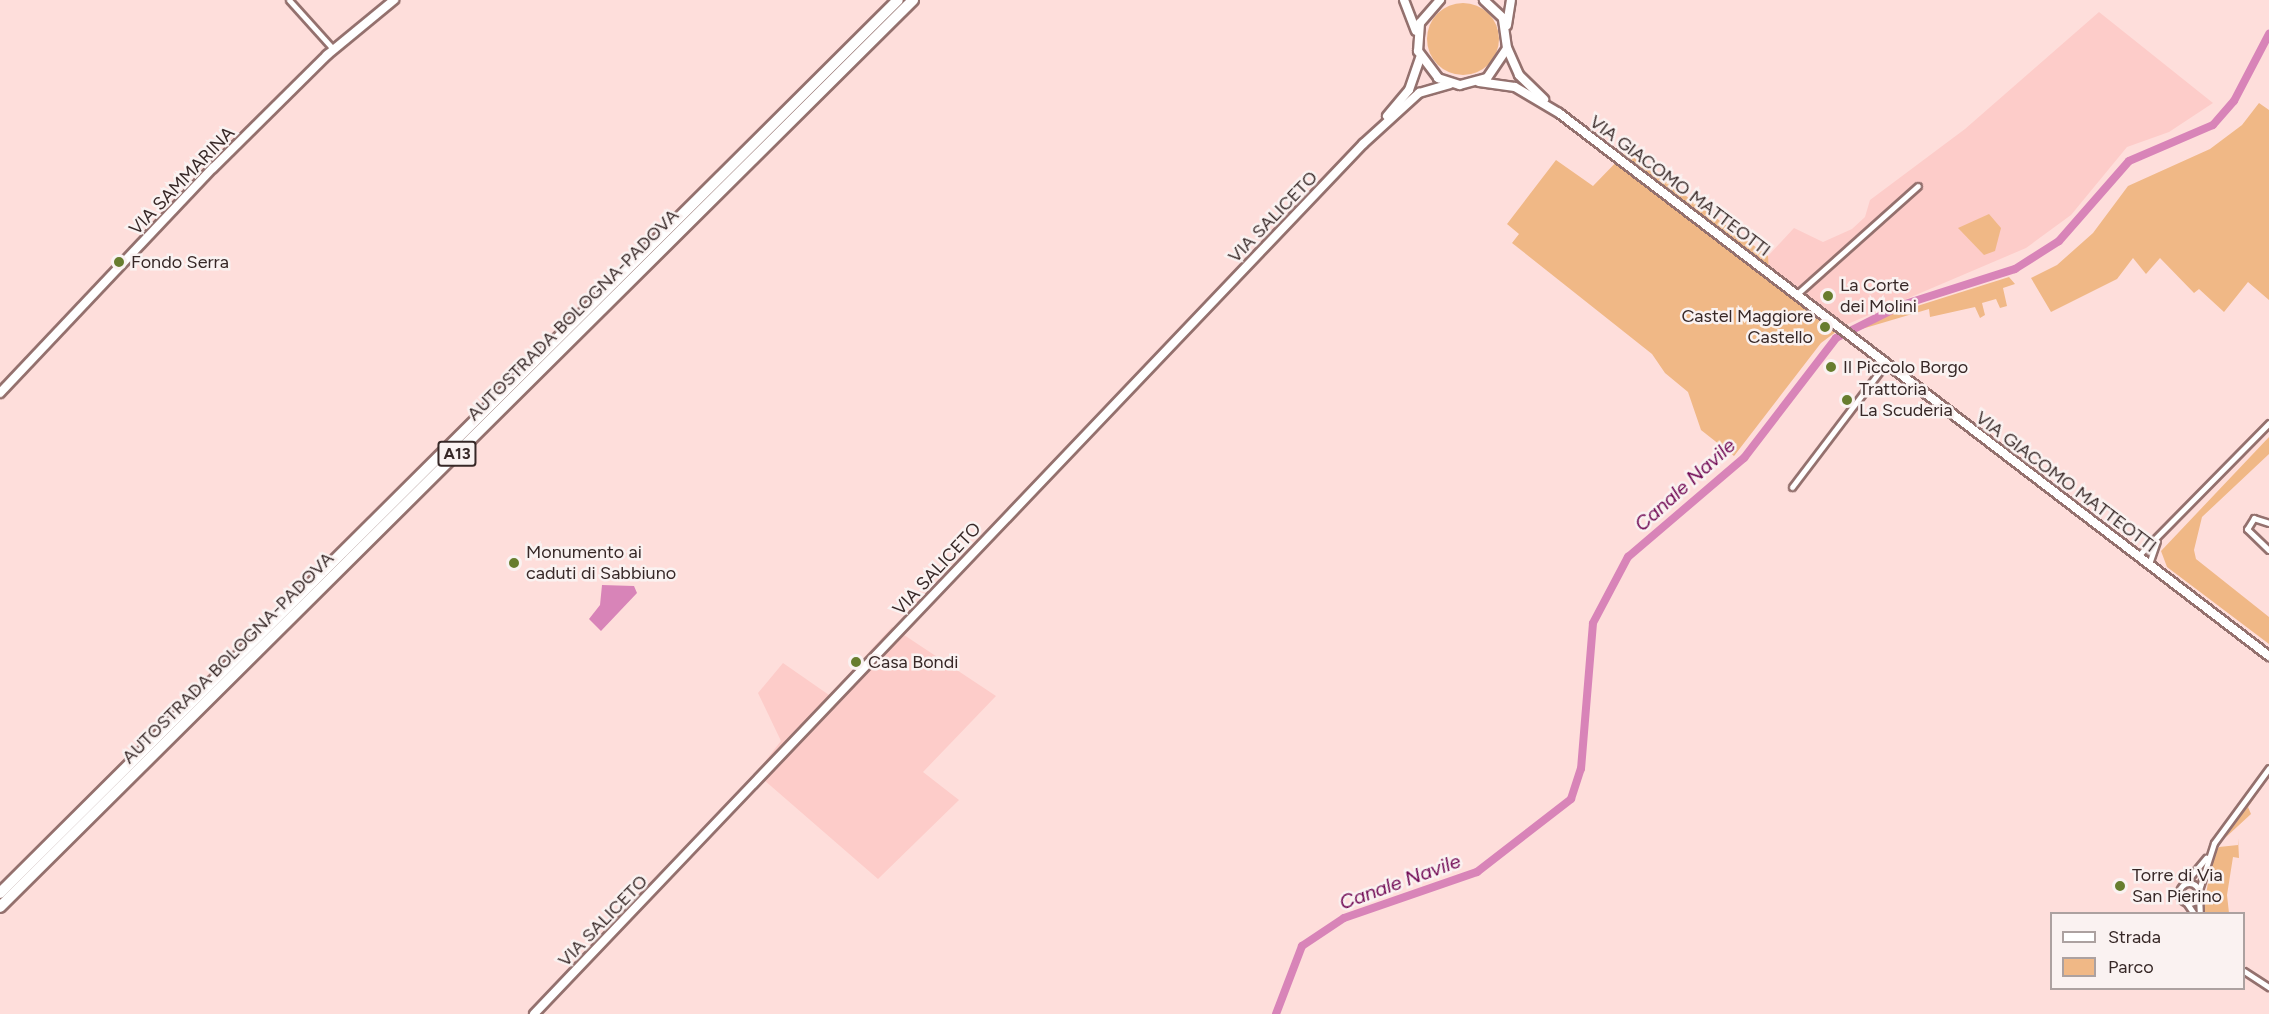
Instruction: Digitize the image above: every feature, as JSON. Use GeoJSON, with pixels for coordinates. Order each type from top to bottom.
{"type":"FeatureCollection","features":[{"type":"Feature","properties":{"kind":"highway","name":"AUTOSTRADA BOLOGNA-PADOVA"},"geometry":{"type":"LineString","coordinates":[[0,893],[898,0]]}},
{"type":"Feature","properties":{"kind":"highway","name":"AUTOSTRADA BOLOGNA-PADOVA"},"geometry":{"type":"LineString","coordinates":[[0,907],[913,0]]}},
{"type":"Feature","properties":{"kind":"main road","name":"VIA SAMMARINA"},"geometry":{"type":"LineString","coordinates":[[0,393],[333,50],[394,0]]}},
{"type":"Feature","properties":{"kind":"main road"},"geometry":{"type":"LineString","coordinates":[[1404,0],[1417,36]]}},
{"type":"Feature","properties":{"kind":"main road"},"geometry":{"type":"LineString","coordinates":[[1417,36],[1426,12],[1440,0]]}},
{"type":"Feature","properties":{"kind":"main road"},"geometry":{"type":"LineString","coordinates":[[1485,0],[1507,30]]}},
{"type":"Feature","properties":{"kind":"main road"},"geometry":{"type":"LineString","coordinates":[[1479,82],[1500,65],[1507,48],[1511,0]]}},
{"type":"Feature","properties":{"kind":"main road","name":"VIA SALICETO"},"geometry":{"type":"LineString","coordinates":[[534,1014],[1363,144],[1409,90],[1420,58],[1417,36]]}},
{"type":"Feature","properties":{"kind":"main road","name":"VIA GIACOMO MATTEOTTI"},"geometry":{"type":"LineString","coordinates":[[1507,48],[1519,75],[1559,113],[2269,656]]}},
{"type":"Feature","properties":{"kind":"main road"},"geometry":{"type":"LineString","coordinates":[[1420,58],[1450,84]]}},
{"type":"Feature","properties":{"kind":"main road","name":"VIA SALICETO"},"geometry":{"type":"LineString","coordinates":[[1363,144],[1419,93],[1450,84],[1479,82]]}},
{"type":"Feature","properties":{"kind":"main road","name":"VIA GIACOMO MATTEOTTI"},"geometry":{"type":"LineString","coordinates":[[1479,82],[1515,87],[1559,113]]}},
{"type":"Feature","properties":{"kind":"street"},"geometry":{"type":"LineString","coordinates":[[289,0],[333,50]]}},
{"type":"Feature","properties":{"kind":"street"},"geometry":{"type":"LineString","coordinates":[[1797,294],[1918,186]]}},
{"type":"Feature","properties":{"kind":"street"},"geometry":{"type":"LineString","coordinates":[[1792,487],[1886,363]]}},
{"type":"Feature","properties":{"kind":"street"},"geometry":{"type":"LineString","coordinates":[[2138,556],[2158,540],[2269,423]]}},
{"type":"Feature","properties":{"kind":"street"},"geometry":{"type":"LineString","coordinates":[[2269,524],[2254,518],[2247,529],[2269,550]]}},
{"type":"Feature","properties":{"kind":"street"},"geometry":{"type":"LineString","coordinates":[[2149,564],[2158,540]]}},
{"type":"Feature","properties":{"kind":"street"},"geometry":{"type":"LineString","coordinates":[[2193,912],[2179,892],[2269,768]]}},
{"type":"Feature","properties":{"kind":"street"},"geometry":{"type":"LineString","coordinates":[[2200,912],[2199,893],[2208,854]]}},
{"type":"Feature","properties":{"kind":"street"},"geometry":{"type":"LineString","coordinates":[[2184,884],[2199,893]]}},
{"type":"Feature","properties":{"kind":"street"},"geometry":{"type":"LineString","coordinates":[[2186,902],[2199,893]]}},
{"type":"Feature","properties":{"kind":"street"},"geometry":{"type":"LineString","coordinates":[[2245,972],[2269,987]]}},
{"type":"Feature","properties":{"kind":"shaded area"},"geometry":{"type":"Polygon","coordinates":[[[2099,12],[2213,103],[2169,132],[2127,147],[2071,215],[2026,248],[1843,326],[1768,272],[1768,256],[1794,228],[1823,242],[1852,229],[1865,217],[1870,200],[1965,129],[2099,12]]]}},
{"type":"Feature","properties":{"kind":"shaded area"},"geometry":{"type":"Polygon","coordinates":[[[602,585],[634,586],[637,593],[601,631],[589,619],[600,605],[602,585]]]}},
{"type":"Feature","properties":{"kind":"shaded area"},"geometry":{"type":"Polygon","coordinates":[[[892,627],[996,696],[923,772],[959,800],[878,879],[756,773],[781,741],[758,693],[783,663],[829,695],[892,627]]]}},
{"type":"Feature","properties":{"kind":"green space"},"geometry":{"type":"Polygon","coordinates":[[[1463,3],[1483,9],[1493,19],[1499,39],[1493,59],[1483,69],[1463,75],[1443,69],[1433,59],[1427,39],[1433,19],[1443,9],[1463,3]]]}},
{"type":"Feature","properties":{"kind":"green space"},"geometry":{"type":"Polygon","coordinates":[[[2259,103],[2269,110],[2269,300],[2248,282],[2224,312],[2199,289],[2194,293],[2160,258],[2146,274],[2133,258],[2117,279],[2051,312],[2031,278],[2057,265],[2093,233],[2128,186],[2210,149],[2242,125],[2259,103]]]}},
{"type":"Feature","properties":{"kind":"green space"},"geometry":{"type":"Polygon","coordinates":[[[1626,152],[1768,256],[1769,273],[1841,328],[1821,343],[1734,456],[1701,430],[1688,392],[1665,373],[1652,354],[1512,243],[1519,234],[1507,224],[1556,160],[1593,186],[1626,152]]]}},
{"type":"Feature","properties":{"kind":"green space"},"geometry":{"type":"Polygon","coordinates":[[[1989,214],[2001,228],[1995,251],[1984,255],[1958,228],[1989,214]]]}},
{"type":"Feature","properties":{"kind":"green space"},"geometry":{"type":"Polygon","coordinates":[[[2009,277],[2015,284],[2003,288],[2007,306],[2000,308],[1996,299],[1982,303],[1985,315],[1980,318],[1975,307],[1930,317],[1929,309],[1855,331],[1857,325],[2009,277]]]}},
{"type":"Feature","properties":{"kind":"green space"},"geometry":{"type":"Polygon","coordinates":[[[2269,437],[2269,454],[2202,517],[2194,550],[2196,559],[2269,617],[2269,644],[2167,567],[2161,551],[2269,437]]]}},
{"type":"Feature","properties":{"kind":"green space"},"geometry":{"type":"Polygon","coordinates":[[[2269,777],[2248,807],[2251,814],[2225,838],[2269,777]]]}},
{"type":"Feature","properties":{"kind":"green space"},"geometry":{"type":"Polygon","coordinates":[[[2238,838],[2239,858],[2233,857],[2227,895],[2229,912],[2203,912],[2212,857],[2219,847],[2238,845],[2238,838]]]}},
{"type":"Feature","properties":{"kind":"waterway","name":"Canale Navile"},"geometry":{"type":"LineString","coordinates":[[1276,1014],[1302,946],[1344,918],[1477,872],[1571,799],[1581,769],[1593,623],[1628,557],[1744,458],[1836,338],[1902,305],[2015,269],[2059,241],[2129,161],[2213,125],[2234,101],[2269,34]]}},
{"type":"Feature","properties":{"kind":"place","name":"Fondo Serra"},"geometry":{"type":"Point","coordinates":[119,262]}},
{"type":"Feature","properties":{"kind":"place","name":"La Corte dei Molini"},"geometry":{"type":"Point","coordinates":[1828,296]}},
{"type":"Feature","properties":{"kind":"place","name":"Castel Maggiore Castello"},"geometry":{"type":"Point","coordinates":[1825,327]}},
{"type":"Feature","properties":{"kind":"place","name":"Il Piccolo Borgo"},"geometry":{"type":"Point","coordinates":[1831,367]}},
{"type":"Feature","properties":{"kind":"place","name":"Trattoria La Scuderia"},"geometry":{"type":"Point","coordinates":[1847,400]}},
{"type":"Feature","properties":{"kind":"place","name":"Monumento ai caduti di Sabbiuno"},"geometry":{"type":"Point","coordinates":[514,563]}},
{"type":"Feature","properties":{"kind":"place","name":"Casa Bondi"},"geometry":{"type":"Point","coordinates":[856,662]}},
{"type":"Feature","properties":{"kind":"place","name":"Torre di Via San Pierino"},"geometry":{"type":"Point","coordinates":[2120,886]}}]}
